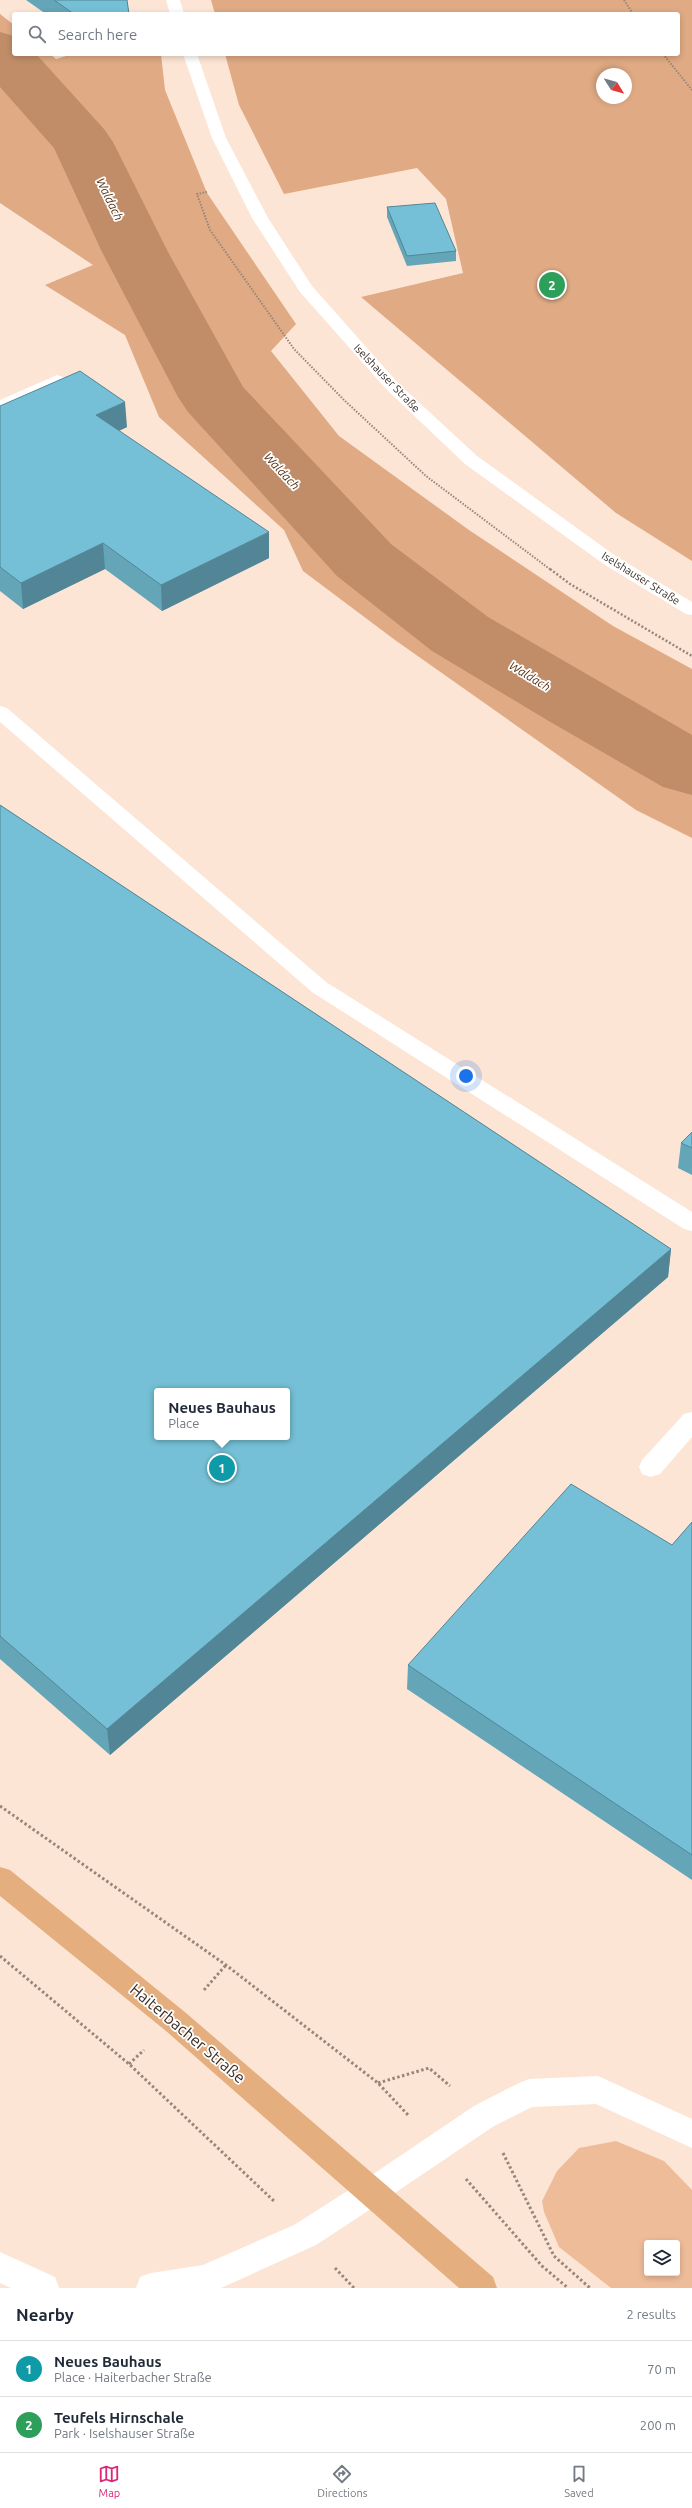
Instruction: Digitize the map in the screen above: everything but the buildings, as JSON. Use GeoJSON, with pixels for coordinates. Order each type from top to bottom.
{"type":"FeatureCollection","features":[{"type":"Feature","properties":{"kind":"main road","name":"Haiterbacher Straße"},"geometry":{"type":"LineString","coordinates":[[0,1879],[176,2022],[373,2191],[482,2288]]}},
{"type":"Feature","properties":{"kind":"street"},"geometry":{"type":"LineString","coordinates":[[173,0],[176,12]]}},
{"type":"Feature","properties":{"kind":"street","name":"Iselshauser Straße"},"geometry":{"type":"LineString","coordinates":[[191,56],[219,138],[260,218],[306,289],[392,386],[471,460],[611,561],[692,610]]}},
{"type":"Feature","properties":{"kind":"street"},"geometry":{"type":"LineString","coordinates":[[0,406],[57,380]]}},
{"type":"Feature","properties":{"kind":"street"},"geometry":{"type":"LineString","coordinates":[[0,712],[319,987],[692,1223]]}},
{"type":"Feature","properties":{"kind":"street"},"geometry":{"type":"LineString","coordinates":[[651,1467],[692,1421]]}},
{"type":"Feature","properties":{"kind":"street"},"geometry":{"type":"LineString","coordinates":[[151,2288],[204,2280],[305,2235],[439,2148],[484,2116],[529,2093],[598,2090],[692,2134]]}},
{"type":"Feature","properties":{"kind":"street"},"geometry":{"type":"LineString","coordinates":[[0,2267],[44,2288]]}},
{"type":"Feature","properties":{"kind":"path"},"geometry":{"type":"LineString","coordinates":[[624,0],[632,12]]}},
{"type":"Feature","properties":{"kind":"path"},"geometry":{"type":"LineString","coordinates":[[665,56],[692,90]]}},
{"type":"Feature","properties":{"kind":"path"},"geometry":{"type":"LineString","coordinates":[[0,1806],[226,1964],[378,2083]]}},
{"type":"Feature","properties":{"kind":"path"},"geometry":{"type":"LineString","coordinates":[[0,1956],[128,2064],[263,2188]]}},
{"type":"Feature","properties":{"kind":"path"},"geometry":{"type":"LineString","coordinates":[[439,2148],[542,2266],[568,2288]]}},
{"type":"Feature","properties":{"kind":"shaded area"},"geometry":{"type":"Polygon","coordinates":[[[211,0],[692,0],[692,561],[616,513],[361,297],[463,273],[446,199],[417,168],[284,194],[239,105],[226,56],[680,56],[680,12],[214,12],[211,0]]]}},
{"type":"Feature","properties":{"kind":"shaded area"},"geometry":{"type":"Polygon","coordinates":[[[0,14],[12,23],[12,56],[52,56],[56,59],[66,56],[161,56],[165,90],[207,193],[296,324],[271,351],[339,436],[469,530],[613,626],[692,669],[692,838],[636,810],[395,640],[303,571],[284,530],[159,417],[125,335],[45,285],[93,265],[0,203],[0,14]]]}},
{"type":"Feature","properties":{"kind":"shaded area"},"geometry":{"type":"Polygon","coordinates":[[[616,2141],[664,2161],[692,2190],[692,2288],[611,2288],[559,2247],[544,2212],[542,2201],[557,2171],[579,2148],[616,2141]]]}},
{"type":"Feature","properties":{"kind":"waterway","name":"Waldach"},"geometry":{"type":"LineString","coordinates":[[0,50],[82,142],[135,252],[213,397],[364,560],[460,634],[575,703],[692,769]]}},
{"type":"Feature","properties":{"kind":"place","name":"Teufels Hirnschale"},"geometry":{"type":"Point","coordinates":[552,285]}},
{"type":"Feature","properties":{"kind":"place","name":"Neues Bauhaus"},"geometry":{"type":"Point","coordinates":[222,1468]}}]}
